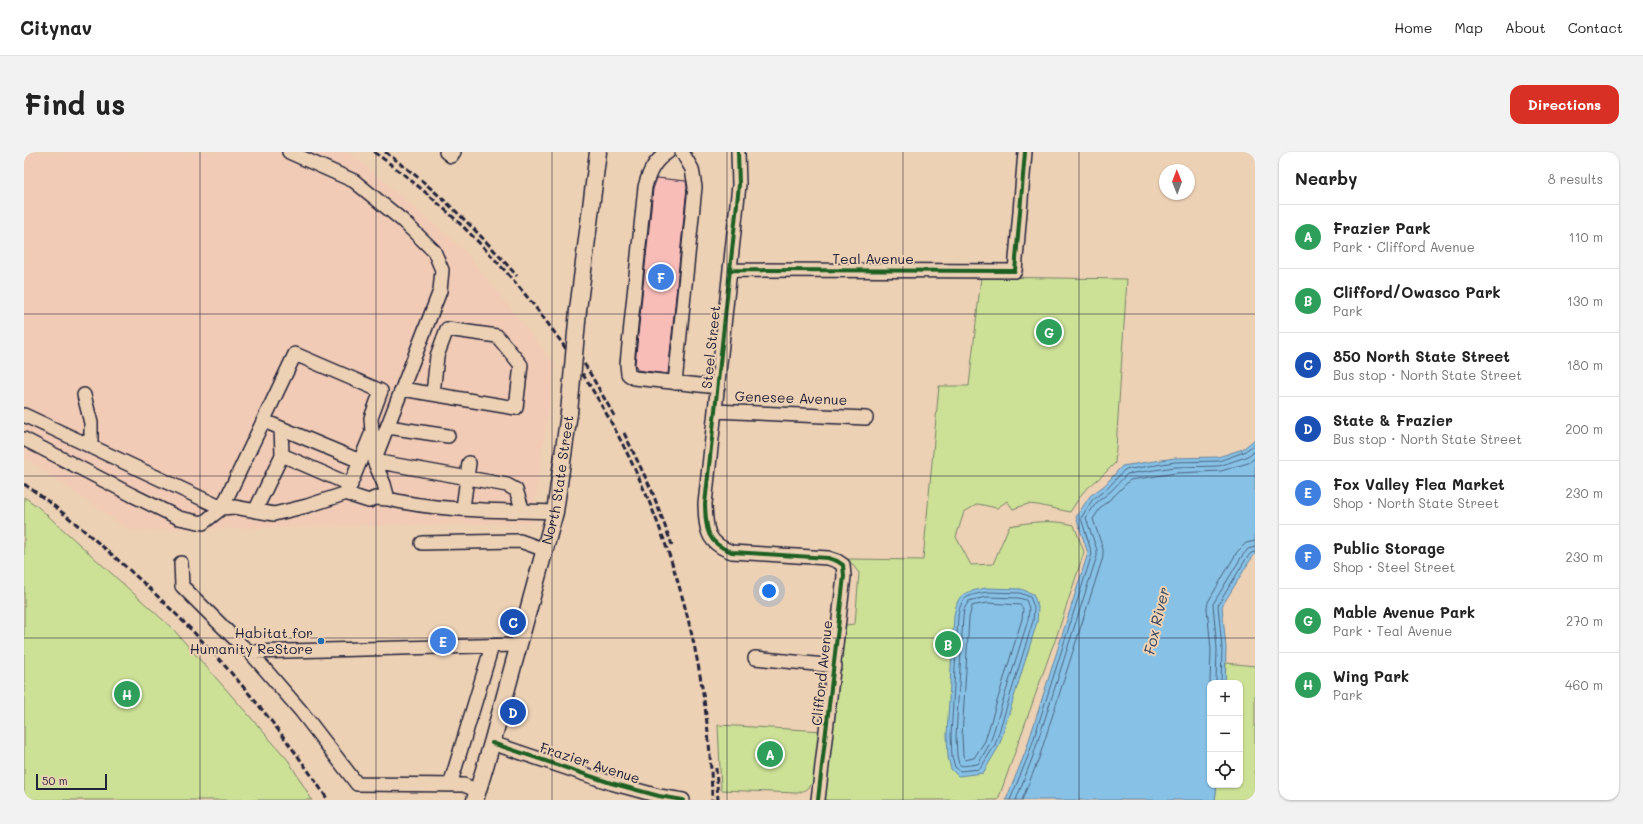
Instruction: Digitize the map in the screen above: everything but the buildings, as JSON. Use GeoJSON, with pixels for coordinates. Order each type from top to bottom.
{"type":"FeatureCollection","features":[{"type":"Feature","properties":{"kind":"main road","name":"North State Street"},"geometry":{"type":"LineString","coordinates":[[476,795],[492,743],[555,512],[569,413],[578,310],[598,152]]}},
{"type":"Feature","properties":{"kind":"street"},"geometry":{"type":"LineString","coordinates":[[289,152],[354,181],[402,220],[434,251],[442,270],[440,291],[374,462],[384,484],[388,499]]}},
{"type":"Feature","properties":{"kind":"street"},"geometry":{"type":"LineString","coordinates":[[446,152],[451,156],[454,152]]}},
{"type":"Feature","properties":{"kind":"street"},"geometry":{"type":"LineString","coordinates":[[668,152],[658,158],[648,173],[645,187],[627,364],[628,374],[634,378],[718,387]]}},
{"type":"Feature","properties":{"kind":"street"},"geometry":{"type":"LineString","coordinates":[[675,383],[695,187],[692,169],[682,152]]}},
{"type":"Feature","properties":{"kind":"street","name":"Steel Street"},"geometry":{"type":"LineString","coordinates":[[738,152],[739,185],[705,504],[708,533],[714,543],[721,548],[732,552],[828,558]]}},
{"type":"Feature","properties":{"kind":"street","name":"Teal Avenue"},"geometry":{"type":"LineString","coordinates":[[731,270],[1015,271],[1025,152]]}},
{"type":"Feature","properties":{"kind":"street"},"geometry":{"type":"LineString","coordinates":[[402,389],[516,408],[521,366],[497,336],[472,331],[447,330],[437,356],[433,394]]}},
{"type":"Feature","properties":{"kind":"street"},"geometry":{"type":"LineString","coordinates":[[24,415],[222,508],[234,507],[274,514],[307,506],[349,489],[372,432],[371,418],[381,391],[294,354],[222,508],[203,523],[179,518],[106,482],[24,438]]}},
{"type":"Feature","properties":{"kind":"street"},"geometry":{"type":"LineString","coordinates":[[84,396],[91,423],[92,446]]}},
{"type":"Feature","properties":{"kind":"street","name":"Genesee Avenue"},"geometry":{"type":"LineString","coordinates":[[715,411],[866,418]]}},
{"type":"Feature","properties":{"kind":"street"},"geometry":{"type":"LineString","coordinates":[[264,421],[360,461]]}},
{"type":"Feature","properties":{"kind":"street"},"geometry":{"type":"LineString","coordinates":[[388,426],[448,436]]}},
{"type":"Feature","properties":{"kind":"street"},"geometry":{"type":"LineString","coordinates":[[255,511],[282,455],[281,428]]}},
{"type":"Feature","properties":{"kind":"street"},"geometry":{"type":"LineString","coordinates":[[282,455],[349,489],[353,496],[370,501],[375,498],[388,499],[413,505],[555,512]]}},
{"type":"Feature","properties":{"kind":"street"},"geometry":{"type":"LineString","coordinates":[[374,462],[508,485],[516,490],[523,510]]}},
{"type":"Feature","properties":{"kind":"street"},"geometry":{"type":"LineString","coordinates":[[463,508],[469,462]]}},
{"type":"Feature","properties":{"kind":"street"},"geometry":{"type":"LineString","coordinates":[[422,543],[520,541],[545,550]]}},
{"type":"Feature","properties":{"kind":"street","name":"Clifford Avenue"},"geometry":{"type":"LineString","coordinates":[[818,800],[835,666],[844,571],[842,565],[837,561],[828,558]]}},
{"type":"Feature","properties":{"kind":"street"},"geometry":{"type":"LineString","coordinates":[[181,563],[182,586],[242,646],[250,652],[301,712],[357,784],[464,785],[476,795]]}},
{"type":"Feature","properties":{"kind":"street"},"geometry":{"type":"LineString","coordinates":[[250,652],[519,645]]}},
{"type":"Feature","properties":{"kind":"street"},"geometry":{"type":"LineString","coordinates":[[450,785],[492,646]]}},
{"type":"Feature","properties":{"kind":"street"},"geometry":{"type":"LineString","coordinates":[[755,658],[835,666]]}},
{"type":"Feature","properties":{"kind":"street","name":"Frazier Avenue"},"geometry":{"type":"LineString","coordinates":[[492,743],[611,783],[659,796],[683,800]]}},
{"type":"Feature","properties":{"kind":"shaded area"},"geometry":{"type":"Polygon","coordinates":[[[24,152],[349,152],[464,250],[555,365],[532,523],[128,530],[24,457],[24,152]]]}},
{"type":"Feature","properties":{"kind":"green space"},"geometry":{"type":"Polygon","coordinates":[[[981,277],[1127,279],[1115,463],[1083,492],[1070,512],[1028,504],[1013,509],[1007,501],[997,508],[978,504],[964,512],[956,537],[971,565],[993,564],[1009,526],[1033,522],[1058,522],[1074,525],[1084,552],[1055,641],[998,800],[824,800],[845,625],[855,624],[859,573],[848,559],[923,560],[939,386],[969,386],[981,277]]]}},
{"type":"Feature","properties":{"kind":"green space"},"geometry":{"type":"Polygon","coordinates":[[[24,497],[37,506],[173,629],[288,760],[312,800],[24,800],[24,497]]]}},
{"type":"Feature","properties":{"kind":"green space"},"geometry":{"type":"Polygon","coordinates":[[[1226,663],[1255,666],[1255,800],[1215,800],[1217,788],[1243,788],[1243,680],[1225,680],[1226,663]]]}},
{"type":"Feature","properties":{"kind":"green space"},"geometry":{"type":"Polygon","coordinates":[[[718,725],[824,731],[814,782],[805,790],[798,793],[721,790],[718,725]]]}},
{"type":"Feature","properties":{"kind":"water","name":"Fox River"},"geometry":{"type":"Polygon","coordinates":[[[1255,439],[1255,554],[1222,606],[1226,648],[1225,680],[1207,680],[1207,788],[1217,788],[1215,800],[1006,800],[1025,753],[1088,553],[1076,517],[1090,496],[1105,485],[1122,466],[1175,458],[1218,457],[1243,449],[1255,439]]]}},
{"type":"Feature","properties":{"kind":"water"},"geometry":{"type":"Polygon","coordinates":[[[986,588],[1021,589],[1033,594],[1038,607],[1037,622],[999,746],[983,773],[958,776],[951,769],[948,757],[947,735],[954,616],[960,597],[963,594],[986,588]]]}},
{"type":"Feature","properties":{"kind":"railway"},"geometry":{"type":"LineString","coordinates":[[374,152],[448,212],[513,280],[570,355],[619,437],[658,523],[686,613],[705,706],[712,800]]}},
{"type":"Feature","properties":{"kind":"railway"},"geometry":{"type":"LineString","coordinates":[[385,152],[421,180],[455,210],[517,276]]}},
{"type":"Feature","properties":{"kind":"railway"},"geometry":{"type":"LineString","coordinates":[[574,349],[587,368],[615,417]]}},
{"type":"Feature","properties":{"kind":"railway"},"geometry":{"type":"LineString","coordinates":[[624,433],[652,491],[672,545]]}},
{"type":"Feature","properties":{"kind":"railway"},"geometry":{"type":"LineString","coordinates":[[24,484],[95,540],[160,598],[191,629],[250,694],[303,764],[328,800]]}},
{"type":"Feature","properties":{"kind":"railway"},"geometry":{"type":"LineString","coordinates":[[716,768],[718,800]]}},
{"type":"Feature","properties":{"kind":"cycle path"},"geometry":{"type":"LineString","coordinates":[[738,152],[739,185],[705,504],[706,521],[707,528],[712,539],[723,548],[732,552],[828,558],[843,565],[844,576],[818,800]]}},
{"type":"Feature","properties":{"kind":"cycle path"},"geometry":{"type":"LineString","coordinates":[[731,270],[1015,271],[1025,152]]}},
{"type":"Feature","properties":{"kind":"cycle path"},"geometry":{"type":"LineString","coordinates":[[492,743],[611,783],[659,796],[683,800]]}},
{"type":"Feature","properties":{"kind":"place","name":"Public Storage"},"geometry":{"type":"Point","coordinates":[661,277]}},
{"type":"Feature","properties":{"kind":"place","name":"Mable Avenue Park"},"geometry":{"type":"Point","coordinates":[1049,332]}},
{"type":"Feature","properties":{"kind":"place","name":"850 North State Street"},"geometry":{"type":"Point","coordinates":[513,622]}},
{"type":"Feature","properties":{"kind":"place","name":"Habitat for Humanity ReStore"},"geometry":{"type":"Point","coordinates":[321,641]}},
{"type":"Feature","properties":{"kind":"place","name":"Fox Valley Flea Market"},"geometry":{"type":"Point","coordinates":[443,641]}},
{"type":"Feature","properties":{"kind":"place","name":"Clifford/Owasco Park"},"geometry":{"type":"Point","coordinates":[948,644]}},
{"type":"Feature","properties":{"kind":"place","name":"Wing Park"},"geometry":{"type":"Point","coordinates":[127,694]}},
{"type":"Feature","properties":{"kind":"place","name":"State & Frazier"},"geometry":{"type":"Point","coordinates":[513,712]}},
{"type":"Feature","properties":{"kind":"place","name":"Frazier Park"},"geometry":{"type":"Point","coordinates":[770,754]}}]}
